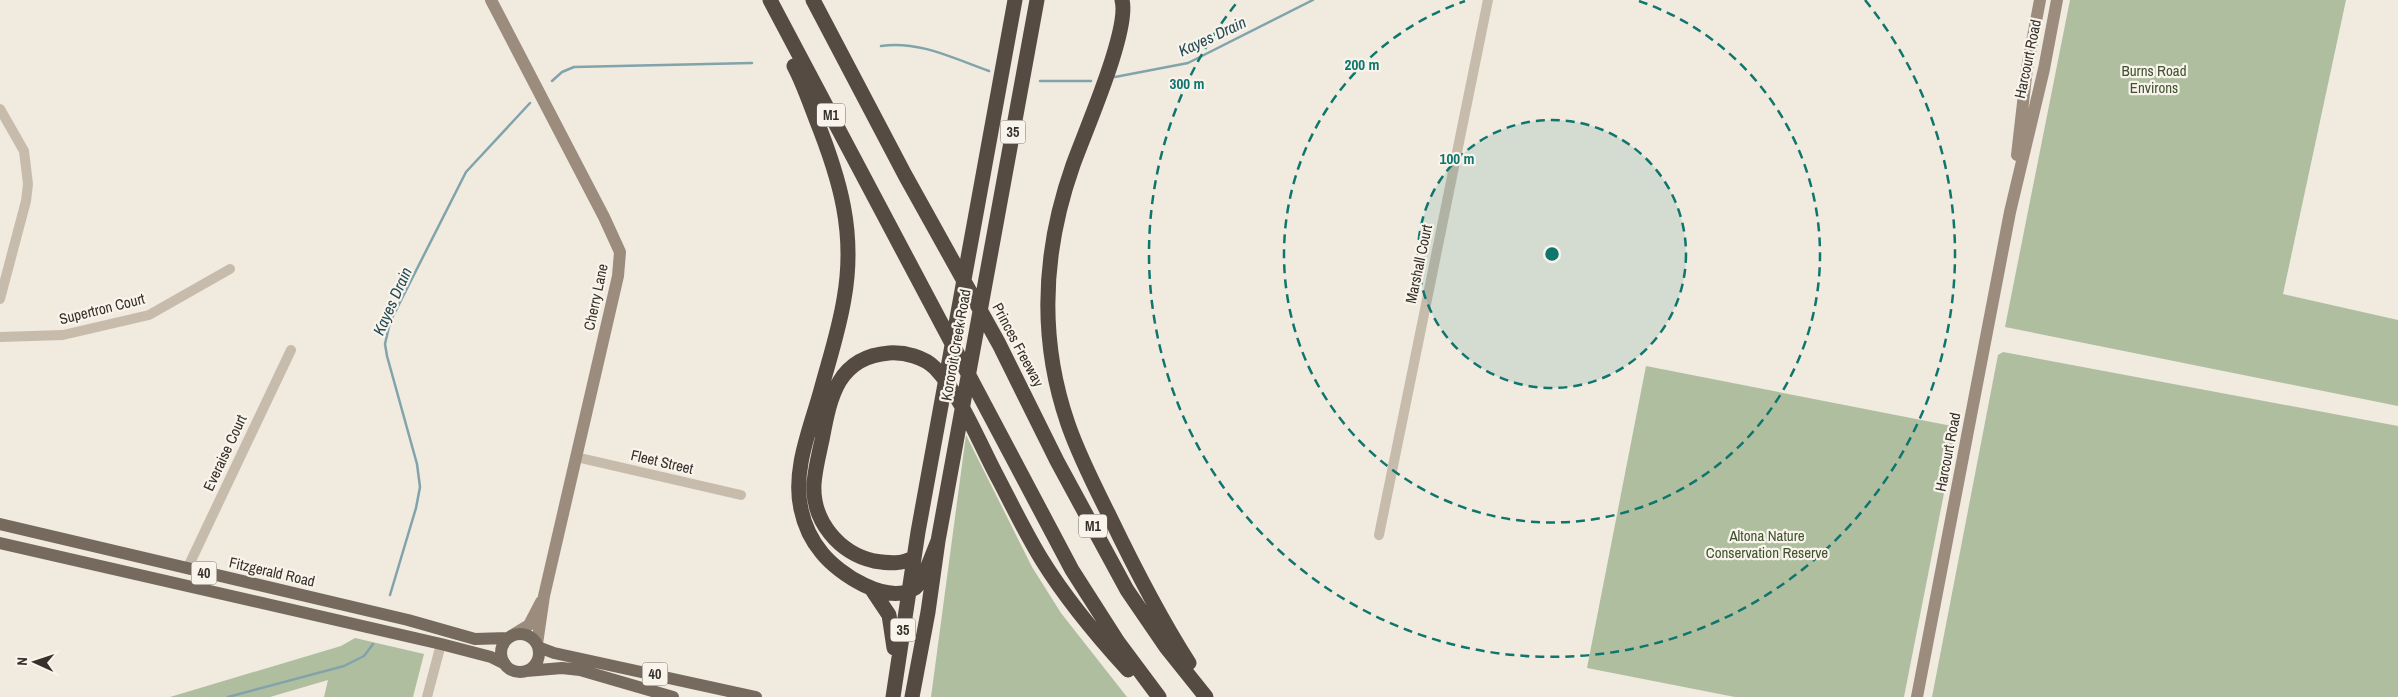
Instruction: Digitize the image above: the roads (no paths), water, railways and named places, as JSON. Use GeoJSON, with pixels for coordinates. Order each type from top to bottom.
{"type":"FeatureCollection","features":[{"type":"Feature","properties":{"kind":"highway"},"geometry":{"type":"LineString","coordinates":[[762,0],[799,75],[833,161],[842,191],[847,227],[848,264],[844,299],[800,472],[801,509],[806,525],[820,551],[844,574],[871,588],[890,592],[915,588],[922,579],[938,541]]}},
{"type":"Feature","properties":{"kind":"highway","name":"M1"},"geometry":{"type":"LineString","coordinates":[[770,0],[1068,562],[1118,642],[1160,697]]}},
{"type":"Feature","properties":{"kind":"highway","name":"Princes Freeway"},"geometry":{"type":"LineString","coordinates":[[813,0],[905,175],[999,344],[1057,461],[1127,590],[1166,647],[1206,697]]}},
{"type":"Feature","properties":{"kind":"highway","name":"Kororoit Creek Road"},"geometry":{"type":"LineString","coordinates":[[893,697],[914,557],[1015,0]]}},
{"type":"Feature","properties":{"kind":"highway","name":"Kororoit Creek Road"},"geometry":{"type":"LineString","coordinates":[[912,697],[938,541],[1037,0]]}},
{"type":"Feature","properties":{"kind":"highway"},"geometry":{"type":"LineString","coordinates":[[1122,0],[1124,15],[1118,41],[1067,183],[1055,223],[1047,282],[1049,348],[1057,388],[1068,425],[1102,502],[1157,610],[1212,697]]}},
{"type":"Feature","properties":{"kind":"highway"},"geometry":{"type":"LineString","coordinates":[[914,557],[904,562],[887,562],[869,560],[850,552],[828,531],[819,515],[814,496],[816,467],[828,406],[835,387],[841,377],[856,364],[883,354],[902,354],[919,358],[936,369],[959,404],[1042,561],[1093,630],[1152,697]]}},
{"type":"Feature","properties":{"kind":"highway"},"geometry":{"type":"LineString","coordinates":[[871,588],[889,615],[896,670]]}},
{"type":"Feature","properties":{"kind":"main road","name":"Fitzgerald Road"},"geometry":{"type":"LineString","coordinates":[[0,524],[408,620],[475,639],[509,637]]}},
{"type":"Feature","properties":{"kind":"main road","name":"40"},"geometry":{"type":"LineString","coordinates":[[0,543],[441,644],[491,657],[514,671],[562,668],[580,670],[673,697]]}},
{"type":"Feature","properties":{"kind":"main road","name":"40"},"geometry":{"type":"LineString","coordinates":[[509,637],[523,634],[528,636],[537,646],[554,653],[756,697]]}},
{"type":"Feature","properties":{"kind":"main road"},"geometry":{"type":"LineString","coordinates":[[505,664],[501,654],[509,637]]}},
{"type":"Feature","properties":{"kind":"main road"},"geometry":{"type":"LineString","coordinates":[[526,671],[535,664],[539,653],[537,646]]}},
{"type":"Feature","properties":{"kind":"street","name":"Cherry Lane"},"geometry":{"type":"LineString","coordinates":[[491,0],[620,252],[618,276],[544,596],[537,646]]}},
{"type":"Feature","properties":{"kind":"street","name":"Marshall Court"},"geometry":{"type":"LineString","coordinates":[[1379,534],[1488,0]]}},
{"type":"Feature","properties":{"kind":"street","name":"Harcourt Road"},"geometry":{"type":"LineString","coordinates":[[2010,212],[2027,68],[2040,0]]}},
{"type":"Feature","properties":{"kind":"street","name":"Harcourt Road"},"geometry":{"type":"LineString","coordinates":[[1917,697],[2010,212],[2044,69],[2057,0]]}},
{"type":"Feature","properties":{"kind":"street"},"geometry":{"type":"LineString","coordinates":[[0,109],[24,151],[28,184],[26,201],[0,299]]}},
{"type":"Feature","properties":{"kind":"street","name":"Supertron Court"},"geometry":{"type":"LineString","coordinates":[[0,337],[63,335],[142,317],[170,304],[230,269]]}},
{"type":"Feature","properties":{"kind":"street","name":"Everaise Court"},"geometry":{"type":"LineString","coordinates":[[187,569],[291,350]]}},
{"type":"Feature","properties":{"kind":"street","name":"Fleet Street"},"geometry":{"type":"LineString","coordinates":[[576,457],[741,495]]}},
{"type":"Feature","properties":{"kind":"street","name":"Cherry Lane"},"geometry":{"type":"LineString","coordinates":[[509,637],[529,625],[544,596]]}},
{"type":"Feature","properties":{"kind":"street"},"geometry":{"type":"LineString","coordinates":[[427,697],[441,644]]}},
{"type":"Feature","properties":{"kind":"street"},"geometry":{"type":"LineString","coordinates":[[917,667],[920,697]]}},
{"type":"Feature","properties":{"kind":"waterway","name":"Kayes Drain"},"geometry":{"type":"LineString","coordinates":[[1115,77],[1188,63],[1313,0]]}},
{"type":"Feature","properties":{"kind":"waterway","name":"Kayes Drain"},"geometry":{"type":"LineString","coordinates":[[881,46],[895,45],[922,48],[950,56],[989,71]]}},
{"type":"Feature","properties":{"kind":"waterway","name":"Kayes Drain"},"geometry":{"type":"LineString","coordinates":[[552,81],[562,72],[574,67],[752,63]]}},
{"type":"Feature","properties":{"kind":"waterway","name":"Kayes Drain"},"geometry":{"type":"LineString","coordinates":[[1040,81],[1091,81]]}},
{"type":"Feature","properties":{"kind":"waterway","name":"Kayes Drain"},"geometry":{"type":"LineString","coordinates":[[390,595],[416,508],[420,487],[417,464],[387,356],[385,344],[390,322],[466,172],[530,103]]}},
{"type":"Feature","properties":{"kind":"waterway","name":"Kayes Drain"},"geometry":{"type":"LineString","coordinates":[[228,697],[344,666],[364,656],[373,644]]}},
{"type":"Feature","properties":{"kind":"park label","name":"Burns Road Environs"},"geometry":{"type":"Point","coordinates":[2154,80]}},
{"type":"Feature","properties":{"kind":"park label","name":"Altona Nature Conservation Reserve"},"geometry":{"type":"Point","coordinates":[1767,544]}}]}
